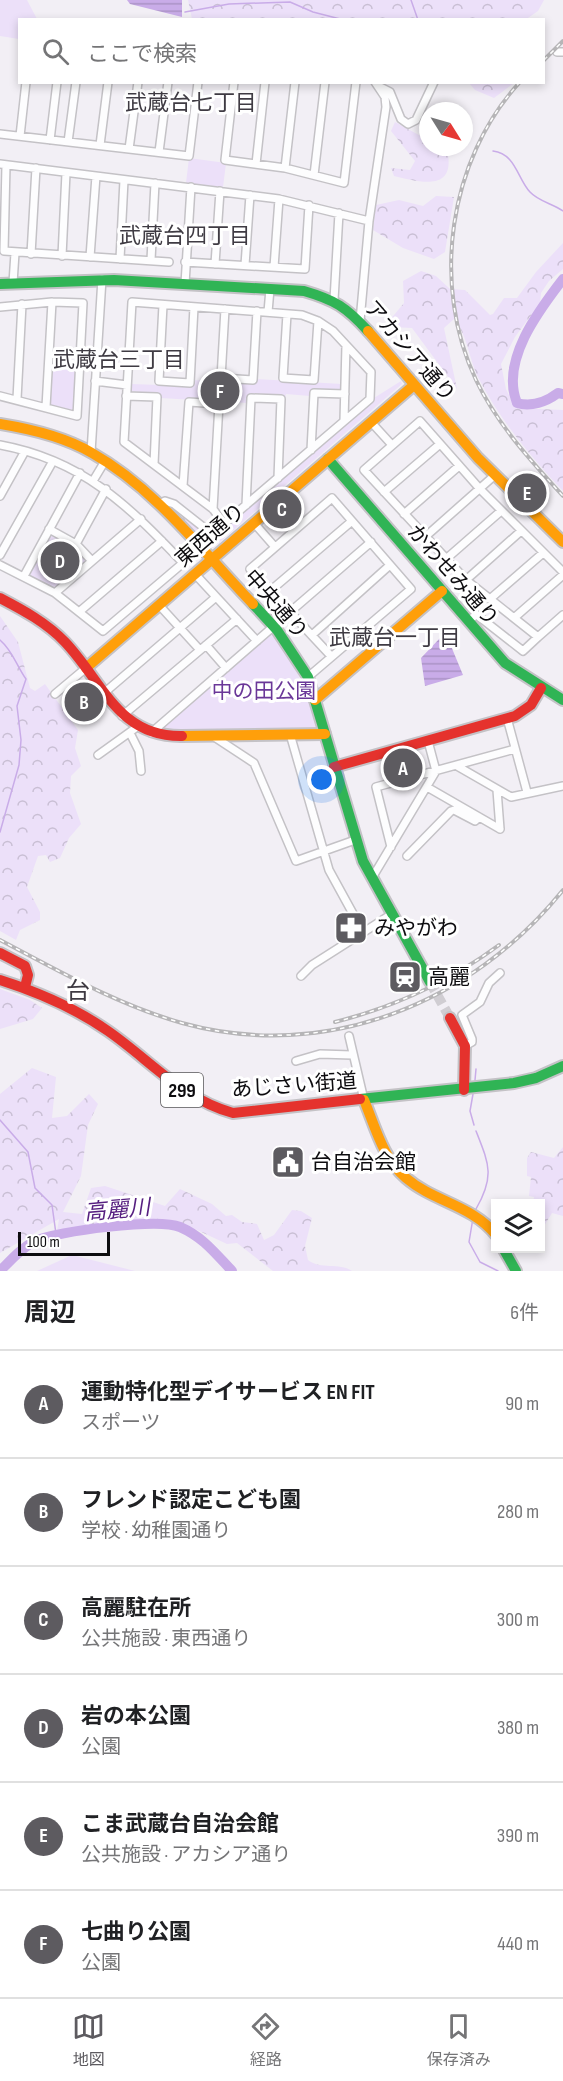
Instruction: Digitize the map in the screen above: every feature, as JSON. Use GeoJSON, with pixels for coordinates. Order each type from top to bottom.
{"type":"FeatureCollection","features":[{"type":"Feature","properties":{"kind":"main road","name":"アカシア通り"},"geometry":{"type":"LineString","coordinates":[[0,284],[102,279],[304,291],[334,300],[360,321],[495,476],[563,542]]}},
{"type":"Feature","properties":{"kind":"main road","name":"東西通り"},"geometry":{"type":"LineString","coordinates":[[86,668],[414,385]]}},
{"type":"Feature","properties":{"kind":"main road","name":"中央通り"},"geometry":{"type":"LineString","coordinates":[[0,424],[45,434],[105,460],[141,487],[274,626],[308,677],[355,840],[372,878],[430,982]]}},
{"type":"Feature","properties":{"kind":"main road","name":"かわせみ通り"},"geometry":{"type":"LineString","coordinates":[[328,459],[505,663],[563,700]]}},
{"type":"Feature","properties":{"kind":"main road"},"geometry":{"type":"LineString","coordinates":[[315,700],[442,591]]}},
{"type":"Feature","properties":{"kind":"main road"},"geometry":{"type":"LineString","coordinates":[[0,598],[49,627],[65,642],[134,730],[213,736],[325,734]]}},
{"type":"Feature","properties":{"kind":"main road"},"geometry":{"type":"LineString","coordinates":[[334,767],[507,718],[526,709],[541,688]]}},
{"type":"Feature","properties":{"kind":"main road"},"geometry":{"type":"LineString","coordinates":[[0,952],[25,966],[28,975],[25,987]]}},
{"type":"Feature","properties":{"kind":"main road","name":"299"},"geometry":{"type":"LineString","coordinates":[[0,980],[25,987]]}},
{"type":"Feature","properties":{"kind":"main road","name":"あじさい街道"},"geometry":{"type":"LineString","coordinates":[[25,987],[91,1020],[194,1099],[219,1110],[249,1112],[464,1090],[536,1078],[563,1066]]}},
{"type":"Feature","properties":{"kind":"main road"},"geometry":{"type":"LineString","coordinates":[[450,1018],[465,1046],[464,1090]]}},
{"type":"Feature","properties":{"kind":"main road"},"geometry":{"type":"LineString","coordinates":[[364,1100],[384,1146],[400,1172],[417,1185],[473,1212],[491,1229]]}},
{"type":"Feature","properties":{"kind":"main road"},"geometry":{"type":"LineString","coordinates":[[506,1253],[516,1271]]}},
{"type":"Feature","properties":{"kind":"street"},"geometry":{"type":"LineString","coordinates":[[20,136],[26,84]]}},
{"type":"Feature","properties":{"kind":"street"},"geometry":{"type":"LineString","coordinates":[[50,140],[57,84]]}},
{"type":"Feature","properties":{"kind":"street"},"geometry":{"type":"LineString","coordinates":[[69,142],[76,84]]}},
{"type":"Feature","properties":{"kind":"street"},"geometry":{"type":"LineString","coordinates":[[100,146],[108,84]]}},
{"type":"Feature","properties":{"kind":"street"},"geometry":{"type":"LineString","coordinates":[[129,149],[138,84]]}},
{"type":"Feature","properties":{"kind":"street"},"geometry":{"type":"LineString","coordinates":[[159,152],[168,84]]}},
{"type":"Feature","properties":{"kind":"street"},"geometry":{"type":"LineString","coordinates":[[0,134],[189,156],[198,84]]}},
{"type":"Feature","properties":{"kind":"street"},"geometry":{"type":"LineString","coordinates":[[234,84],[225,160],[285,168],[344,183],[356,84]]}},
{"type":"Feature","properties":{"kind":"street"},"geometry":{"type":"LineString","coordinates":[[256,164],[265,84]]}},
{"type":"Feature","properties":{"kind":"street"},"geometry":{"type":"LineString","coordinates":[[285,168],[295,84]]}},
{"type":"Feature","properties":{"kind":"street"},"geometry":{"type":"LineString","coordinates":[[314,175],[325,84]]}},
{"type":"Feature","properties":{"kind":"street"},"geometry":{"type":"LineString","coordinates":[[377,85],[390,92],[401,119],[408,124],[416,120],[433,84]]}},
{"type":"Feature","properties":{"kind":"street"},"geometry":{"type":"LineString","coordinates":[[360,321],[369,221],[386,107],[377,85]]}},
{"type":"Feature","properties":{"kind":"street"},"geometry":{"type":"LineString","coordinates":[[170,262],[15,253],[2,249],[3,165],[279,199],[369,221]]}},
{"type":"Feature","properties":{"kind":"street"},"geometry":{"type":"LineString","coordinates":[[31,254],[36,168]]}},
{"type":"Feature","properties":{"kind":"street"},"geometry":{"type":"LineString","coordinates":[[62,256],[66,173]]}},
{"type":"Feature","properties":{"kind":"street"},"geometry":{"type":"LineString","coordinates":[[90,257],[96,176]]}},
{"type":"Feature","properties":{"kind":"street"},"geometry":{"type":"LineString","coordinates":[[120,259],[124,180]]}},
{"type":"Feature","properties":{"kind":"street"},"geometry":{"type":"LineString","coordinates":[[151,260],[155,183]]}},
{"type":"Feature","properties":{"kind":"street"},"geometry":{"type":"LineString","coordinates":[[184,284],[191,187]]}},
{"type":"Feature","properties":{"kind":"street"},"geometry":{"type":"LineString","coordinates":[[215,264],[220,191]]}},
{"type":"Feature","properties":{"kind":"street"},"geometry":{"type":"LineString","coordinates":[[244,265],[249,195]]}},
{"type":"Feature","properties":{"kind":"street"},"geometry":{"type":"LineString","coordinates":[[274,267],[279,199]]}},
{"type":"Feature","properties":{"kind":"street"},"geometry":{"type":"LineString","coordinates":[[185,262],[305,269],[309,205]]}},
{"type":"Feature","properties":{"kind":"street"},"geometry":{"type":"LineString","coordinates":[[334,300],[339,213]]}},
{"type":"Feature","properties":{"kind":"street"},"geometry":{"type":"LineString","coordinates":[[13,283],[15,253]]}},
{"type":"Feature","properties":{"kind":"street"},"geometry":{"type":"LineString","coordinates":[[91,452],[102,279]]}},
{"type":"Feature","properties":{"kind":"street"},"geometry":{"type":"LineString","coordinates":[[268,312],[270,289]]}},
{"type":"Feature","properties":{"kind":"street"},"geometry":{"type":"LineString","coordinates":[[46,407],[52,302]]}},
{"type":"Feature","properties":{"kind":"street"},"geometry":{"type":"LineString","coordinates":[[0,307],[52,302],[83,303],[77,417],[0,396]]}},
{"type":"Feature","properties":{"kind":"street"},"geometry":{"type":"LineString","coordinates":[[159,505],[165,501],[174,504],[212,534],[224,524],[311,450],[370,399],[371,372],[346,345],[318,321],[268,312],[132,302],[124,442],[213,509],[224,524]]}},
{"type":"Feature","properties":{"kind":"street"},"geometry":{"type":"LineString","coordinates":[[17,399],[22,304]]}},
{"type":"Feature","properties":{"kind":"street"},"geometry":{"type":"LineString","coordinates":[[163,305],[159,381],[190,383],[194,307]]}},
{"type":"Feature","properties":{"kind":"street"},"geometry":{"type":"LineString","coordinates":[[225,309],[221,378],[253,380],[257,312]]}},
{"type":"Feature","properties":{"kind":"street"},"geometry":{"type":"LineString","coordinates":[[287,314],[283,378],[314,380],[318,321]]}},
{"type":"Feature","properties":{"kind":"street"},"geometry":{"type":"LineString","coordinates":[[344,421],[346,345]]}},
{"type":"Feature","properties":{"kind":"street"},"geometry":{"type":"LineString","coordinates":[[95,381],[127,384]]}},
{"type":"Feature","properties":{"kind":"street"},"geometry":{"type":"LineString","coordinates":[[311,450],[314,393],[345,394]]}},
{"type":"Feature","properties":{"kind":"street"},"geometry":{"type":"LineString","coordinates":[[126,396],[157,397],[154,464]]}},
{"type":"Feature","properties":{"kind":"street"},"geometry":{"type":"LineString","coordinates":[[246,505],[251,398],[281,399],[278,478]]}},
{"type":"Feature","properties":{"kind":"street"},"geometry":{"type":"LineString","coordinates":[[183,486],[189,402],[219,404],[213,509]]}},
{"type":"Feature","properties":{"kind":"street"},"geometry":{"type":"LineString","coordinates":[[514,618],[563,573],[480,489],[420,421],[364,470],[466,580],[490,599],[514,618],[538,637]]}},
{"type":"Feature","properties":{"kind":"street"},"geometry":{"type":"LineString","coordinates":[[371,422],[392,445]]}},
{"type":"Feature","properties":{"kind":"street"},"geometry":{"type":"LineString","coordinates":[[384,492],[440,444]]}},
{"type":"Feature","properties":{"kind":"street"},"geometry":{"type":"LineString","coordinates":[[0,445],[53,460],[106,489],[141,519],[183,563],[103,631],[55,593],[0,565]]}},
{"type":"Feature","properties":{"kind":"street"},"geometry":{"type":"LineString","coordinates":[[0,496],[25,451]]}},
{"type":"Feature","properties":{"kind":"street"},"geometry":{"type":"LineString","coordinates":[[0,555],[53,460]]}},
{"type":"Feature","properties":{"kind":"street"},"geometry":{"type":"LineString","coordinates":[[93,481],[105,460]]}},
{"type":"Feature","properties":{"kind":"street"},"geometry":{"type":"LineString","coordinates":[[404,514],[459,466]]}},
{"type":"Feature","properties":{"kind":"street"},"geometry":{"type":"LineString","coordinates":[[24,576],[80,473]]}},
{"type":"Feature","properties":{"kind":"street"},"geometry":{"type":"LineString","coordinates":[[425,537],[495,476]]}},
{"type":"Feature","properties":{"kind":"street"},"geometry":{"type":"LineString","coordinates":[[76,544],[106,489]]}},
{"type":"Feature","properties":{"kind":"street"},"geometry":{"type":"LineString","coordinates":[[308,677],[411,589],[332,498],[250,569],[331,656]]}},
{"type":"Feature","properties":{"kind":"street"},"geometry":{"type":"LineString","coordinates":[[446,559],[501,511]]}},
{"type":"Feature","properties":{"kind":"street"},"geometry":{"type":"LineString","coordinates":[[55,593],[141,519]]}},
{"type":"Feature","properties":{"kind":"street"},"geometry":{"type":"LineString","coordinates":[[270,591],[352,521]]}},
{"type":"Feature","properties":{"kind":"street"},"geometry":{"type":"LineString","coordinates":[[254,523],[275,547]]}},
{"type":"Feature","properties":{"kind":"street"},"geometry":{"type":"LineString","coordinates":[[49,529],[76,544],[92,561]]}},
{"type":"Feature","properties":{"kind":"street"},"geometry":{"type":"LineString","coordinates":[[466,580],[521,531]]}},
{"type":"Feature","properties":{"kind":"street"},"geometry":{"type":"LineString","coordinates":[[79,612],[162,541]]}},
{"type":"Feature","properties":{"kind":"street"},"geometry":{"type":"LineString","coordinates":[[291,612],[371,542]]}},
{"type":"Feature","properties":{"kind":"street"},"geometry":{"type":"LineString","coordinates":[[490,599],[543,553]]}},
{"type":"Feature","properties":{"kind":"street"},"geometry":{"type":"LineString","coordinates":[[312,635],[390,566]]}},
{"type":"Feature","properties":{"kind":"street"},"geometry":{"type":"LineString","coordinates":[[195,574],[257,641]]}},
{"type":"Feature","properties":{"kind":"street"},"geometry":{"type":"LineString","coordinates":[[104,693],[216,597]]}},
{"type":"Feature","properties":{"kind":"street"},"geometry":{"type":"LineString","coordinates":[[159,605],[200,650]]}},
{"type":"Feature","properties":{"kind":"street"},"geometry":{"type":"LineString","coordinates":[[468,620],[477,615],[523,651],[563,615]]}},
{"type":"Feature","properties":{"kind":"street"},"geometry":{"type":"LineString","coordinates":[[122,716],[237,619]]}},
{"type":"Feature","properties":{"kind":"street"},"geometry":{"type":"LineString","coordinates":[[151,733],[274,626]]}},
{"type":"Feature","properties":{"kind":"street"},"geometry":{"type":"LineString","coordinates":[[206,645],[226,668]]}},
{"type":"Feature","properties":{"kind":"street"},"geometry":{"type":"LineString","coordinates":[[56,694],[86,668]]}},
{"type":"Feature","properties":{"kind":"street"},"geometry":{"type":"LineString","coordinates":[[507,718],[527,792]]}},
{"type":"Feature","properties":{"kind":"street"},"geometry":{"type":"LineString","coordinates":[[98,755],[134,730],[141,771]]}},
{"type":"Feature","properties":{"kind":"street"},"geometry":{"type":"LineString","coordinates":[[290,734],[329,870],[363,932]]}},
{"type":"Feature","properties":{"kind":"street"},"geometry":{"type":"LineString","coordinates":[[213,736],[254,763],[296,861],[355,840]]}},
{"type":"Feature","properties":{"kind":"street"},"geometry":{"type":"LineString","coordinates":[[372,878],[436,771],[428,741]]}},
{"type":"Feature","properties":{"kind":"street"},"geometry":{"type":"LineString","coordinates":[[391,847],[375,789],[515,749]]}},
{"type":"Feature","properties":{"kind":"street"},"geometry":{"type":"LineString","coordinates":[[457,766],[511,797],[562,783]]}},
{"type":"Feature","properties":{"kind":"street"},"geometry":{"type":"LineString","coordinates":[[427,787],[500,829],[497,790]]}},
{"type":"Feature","properties":{"kind":"street"},"geometry":{"type":"LineString","coordinates":[[407,856],[451,811],[454,810],[475,821],[479,817]]}},
{"type":"Feature","properties":{"kind":"street"},"geometry":{"type":"LineString","coordinates":[[301,976],[312,965],[392,914]]}},
{"type":"Feature","properties":{"kind":"street"},"geometry":{"type":"LineString","coordinates":[[465,1046],[472,1042],[472,1039],[462,1015],[480,1002],[489,983],[500,973]]}},
{"type":"Feature","properties":{"kind":"street"},"geometry":{"type":"LineString","coordinates":[[349,1036],[364,1100]]}},
{"type":"Feature","properties":{"kind":"street"},"geometry":{"type":"LineString","coordinates":[[296,1061],[320,1054],[352,1055]]}},
{"type":"Feature","properties":{"kind":"green space"},"geometry":{"type":"Polygon","coordinates":[[[0,0],[27,0],[36,18],[18,18],[18,39],[0,36],[0,0]]]}},
{"type":"Feature","properties":{"kind":"green space"},"geometry":{"type":"Polygon","coordinates":[[[188,0],[544,0],[538,11],[528,18],[192,18],[188,0]]]}},
{"type":"Feature","properties":{"kind":"green space"},"geometry":{"type":"Polygon","coordinates":[[[470,84],[513,84],[494,98],[475,90],[470,84]]]}},
{"type":"Feature","properties":{"kind":"green space"},"geometry":{"type":"Polygon","coordinates":[[[395,122],[419,135],[419,156],[448,156],[449,164],[441,179],[424,182],[394,176],[391,168],[410,170],[415,161],[391,131],[395,122]]]}},
{"type":"Feature","properties":{"kind":"green space"},"geometry":{"type":"Polygon","coordinates":[[[189,158],[226,163],[223,187],[186,183],[189,158]]]}},
{"type":"Feature","properties":{"kind":"green space"},"geometry":{"type":"Polygon","coordinates":[[[436,196],[454,197],[445,252],[434,259],[403,248],[373,230],[376,205],[399,200],[423,206],[436,196]]]}},
{"type":"Feature","properties":{"kind":"green space"},"geometry":{"type":"Polygon","coordinates":[[[563,243],[563,269],[549,281],[541,293],[540,303],[515,337],[501,364],[506,389],[515,408],[563,410],[563,491],[528,452],[487,394],[454,319],[444,328],[457,389],[412,328],[391,327],[389,321],[404,303],[403,281],[421,271],[436,276],[450,289],[465,290],[490,315],[493,314],[504,298],[517,298],[536,272],[563,243]]]}},
{"type":"Feature","properties":{"kind":"green space"},"geometry":{"type":"Polygon","coordinates":[[[51,362],[76,365],[74,409],[71,412],[48,404],[51,362]]]}},
{"type":"Feature","properties":{"kind":"green space"},"geometry":{"type":"Polygon","coordinates":[[[256,379],[342,384],[341,389],[311,389],[310,396],[286,394],[285,398],[249,394],[248,403],[160,398],[160,394],[130,391],[130,384],[192,386],[192,380],[255,383],[256,379]]]}},
{"type":"Feature","properties":{"kind":"green space"},"geometry":{"type":"Polygon","coordinates":[[[401,381],[402,384],[213,548],[168,506],[171,505],[212,538],[374,398],[401,381]]]}},
{"type":"Feature","properties":{"kind":"green space"},"geometry":{"type":"Polygon","coordinates":[[[53,534],[73,545],[85,557],[85,565],[54,589],[31,577],[30,571],[50,535],[53,534]]]}},
{"type":"Feature","properties":{"kind":"green space"},"geometry":{"type":"Polygon","coordinates":[[[0,616],[18,642],[30,688],[35,691],[45,684],[78,730],[75,748],[81,766],[71,776],[70,793],[81,824],[69,838],[60,858],[50,862],[46,855],[38,856],[27,887],[40,912],[40,920],[20,930],[16,940],[0,931],[0,616]]]}},
{"type":"Feature","properties":{"kind":"green space","name":"中の田公園"},"geometry":{"type":"Polygon","coordinates":[[[269,634],[273,635],[289,657],[300,679],[316,730],[162,731],[161,728],[269,634]]]}},
{"type":"Feature","properties":{"kind":"green space"},"geometry":{"type":"Polygon","coordinates":[[[0,989],[30,1000],[42,1008],[33,1019],[0,1029],[0,989]]]}},
{"type":"Feature","properties":{"kind":"green space"},"geometry":{"type":"Polygon","coordinates":[[[32,1068],[56,1077],[52,1118],[67,1116],[89,1094],[98,1104],[88,1125],[81,1176],[63,1212],[82,1214],[91,1188],[105,1186],[165,1206],[180,1189],[212,1204],[226,1216],[232,1215],[242,1222],[257,1224],[264,1240],[274,1235],[292,1210],[301,1211],[312,1218],[305,1246],[308,1260],[319,1265],[347,1268],[352,1271],[273,1271],[237,1243],[227,1244],[182,1223],[151,1220],[57,1231],[59,1219],[0,1253],[0,1094],[32,1068]]]}},
{"type":"Feature","properties":{"kind":"green space"},"geometry":{"type":"Polygon","coordinates":[[[563,1147],[563,1216],[552,1213],[545,1224],[545,1199],[534,1199],[534,1197],[529,1196],[531,1177],[527,1176],[527,1158],[531,1152],[554,1158],[563,1147]]]}},
{"type":"Feature","properties":{"kind":"green space"},"geometry":{"type":"Polygon","coordinates":[[[72,1255],[135,1271],[37,1271],[72,1255]]]}},
{"type":"Feature","properties":{"kind":"shaded area"},"geometry":{"type":"Polygon","coordinates":[[[127,0],[182,0],[182,17],[130,4],[127,0]]]}},
{"type":"Feature","properties":{"kind":"shaded area"},"geometry":{"type":"Polygon","coordinates":[[[441,637],[451,646],[463,675],[425,686],[421,658],[441,637]]]}},
{"type":"Feature","properties":{"kind":"waterway"},"geometry":{"type":"LineString","coordinates":[[411,0],[417,18]]}},
{"type":"Feature","properties":{"kind":"waterway"},"geometry":{"type":"LineString","coordinates":[[185,12],[229,4],[290,2],[313,12],[336,18]]}},
{"type":"Feature","properties":{"kind":"waterway"},"geometry":{"type":"LineString","coordinates":[[493,151],[507,157],[533,195],[563,211]]}},
{"type":"Feature","properties":{"kind":"waterway","name":"高麗川"},"geometry":{"type":"LineString","coordinates":[[563,279],[533,321],[525,337],[518,353],[513,387],[517,403],[522,404],[538,403],[558,393],[563,394]]}},
{"type":"Feature","properties":{"kind":"waterway"},"geometry":{"type":"LineString","coordinates":[[0,640],[11,653],[26,679],[17,706],[21,740],[19,765],[0,832]]}},
{"type":"Feature","properties":{"kind":"waterway"},"geometry":{"type":"LineString","coordinates":[[475,1080],[476,1069]]}},
{"type":"Feature","properties":{"kind":"waterway"},"geometry":{"type":"LineString","coordinates":[[473,1094],[470,1111],[474,1125]]}},
{"type":"Feature","properties":{"kind":"waterway"},"geometry":{"type":"LineString","coordinates":[[0,1120],[28,1152],[35,1188],[52,1205],[56,1234]]}},
{"type":"Feature","properties":{"kind":"waterway"},"geometry":{"type":"LineString","coordinates":[[476,1131],[488,1170],[486,1188],[476,1209]]}},
{"type":"Feature","properties":{"kind":"waterway"},"geometry":{"type":"LineString","coordinates":[[473,1218],[469,1242],[480,1262],[498,1271]]}},
{"type":"Feature","properties":{"kind":"waterway","name":"高麗川"},"geometry":{"type":"LineString","coordinates":[[0,1271],[25,1247],[47,1237],[108,1227],[151,1224],[180,1227],[188,1231],[208,1246],[232,1271]]}},
{"type":"Feature","properties":{"kind":"tunnel"},"geometry":{"type":"LineString","coordinates":[[430,982],[450,1018]]}},
{"type":"Feature","properties":{"kind":"railway"},"geometry":{"type":"LineString","coordinates":[[545,59],[563,41]]}},
{"type":"Feature","properties":{"kind":"railway"},"geometry":{"type":"LineString","coordinates":[[518,84],[496,113],[476,148],[463,186],[454,225],[451,265],[454,304],[462,343],[484,396],[515,441],[563,496]]}},
{"type":"Feature","properties":{"kind":"railway"},"geometry":{"type":"LineString","coordinates":[[0,940],[89,986],[158,1016],[236,1033],[289,1035],[342,1028],[392,1014],[440,992],[485,964],[526,930],[563,890]]}},
{"type":"Feature","properties":{"kind":"railway"},"geometry":{"type":"LineString","coordinates":[[335,1022],[378,1009],[420,992],[461,971],[499,945]]}},
{"type":"Feature","properties":{"kind":"traffic: fast"},"geometry":{"type":"LineString","coordinates":[[0,284],[114,280],[304,291],[339,305],[368,331]]}},
{"type":"Feature","properties":{"kind":"traffic: fast"},"geometry":{"type":"LineString","coordinates":[[328,459],[505,663],[563,700]]}},
{"type":"Feature","properties":{"kind":"traffic: fast"},"geometry":{"type":"LineString","coordinates":[[253,604],[277,630],[308,677],[363,861],[430,982]]}},
{"type":"Feature","properties":{"kind":"traffic: fast"},"geometry":{"type":"LineString","coordinates":[[360,1099],[514,1083],[536,1078],[563,1066]]}},
{"type":"Feature","properties":{"kind":"traffic: fast"},"geometry":{"type":"LineString","coordinates":[[506,1253],[516,1271]]}},
{"type":"Feature","properties":{"kind":"traffic: slow"},"geometry":{"type":"LineString","coordinates":[[368,331],[478,458],[563,542]]}},
{"type":"Feature","properties":{"kind":"traffic: slow"},"geometry":{"type":"LineString","coordinates":[[86,668],[414,385]]}},
{"type":"Feature","properties":{"kind":"traffic: slow"},"geometry":{"type":"LineString","coordinates":[[0,424],[36,431],[71,442],[115,468],[137,484],[178,522],[253,604]]}},
{"type":"Feature","properties":{"kind":"traffic: slow"},"geometry":{"type":"LineString","coordinates":[[315,700],[442,591]]}},
{"type":"Feature","properties":{"kind":"traffic: slow"},"geometry":{"type":"LineString","coordinates":[[182,736],[325,734]]}},
{"type":"Feature","properties":{"kind":"traffic: slow"},"geometry":{"type":"LineString","coordinates":[[364,1100],[380,1142],[398,1170],[417,1186],[476,1217],[491,1230]]}},
{"type":"Feature","properties":{"kind":"traffic: jam"},"geometry":{"type":"LineString","coordinates":[[0,598],[34,617],[58,635],[127,717],[142,727],[160,734],[182,736]]}},
{"type":"Feature","properties":{"kind":"traffic: jam"},"geometry":{"type":"LineString","coordinates":[[334,767],[515,716],[531,705],[541,688]]}},
{"type":"Feature","properties":{"kind":"traffic: jam"},"geometry":{"type":"LineString","coordinates":[[0,953],[25,966],[28,975],[25,987]]}},
{"type":"Feature","properties":{"kind":"traffic: jam"},"geometry":{"type":"LineString","coordinates":[[0,980],[42,995],[83,1015],[123,1042],[182,1089],[215,1107],[233,1113],[360,1099]]}},
{"type":"Feature","properties":{"kind":"traffic: jam"},"geometry":{"type":"LineString","coordinates":[[450,1018],[465,1046],[464,1090]]}},
{"type":"Feature","properties":{"kind":"place","name":"七曲り公園"},"geometry":{"type":"Point","coordinates":[220,391]}},
{"type":"Feature","properties":{"kind":"place","name":"こま武蔵台自治会館"},"geometry":{"type":"Point","coordinates":[527,493]}},
{"type":"Feature","properties":{"kind":"place","name":"高麗駐在所"},"geometry":{"type":"Point","coordinates":[282,509]}},
{"type":"Feature","properties":{"kind":"place","name":"岩の本公園"},"geometry":{"type":"Point","coordinates":[60,561]}},
{"type":"Feature","properties":{"kind":"place","name":"フレンド認定こども園"},"geometry":{"type":"Point","coordinates":[84,702]}},
{"type":"Feature","properties":{"kind":"place","name":"運動特化型デイサービス EN FIT"},"geometry":{"type":"Point","coordinates":[403,768]}},
{"type":"Feature","properties":{"kind":"place","name":"みやがわ"},"geometry":{"type":"Point","coordinates":[351,928]}},
{"type":"Feature","properties":{"kind":"place","name":"高麗"},"geometry":{"type":"Point","coordinates":[405,977]}},
{"type":"Feature","properties":{"kind":"place","name":"台自治会館"},"geometry":{"type":"Point","coordinates":[288,1162]}},
{"type":"Feature","properties":{"kind":"district","name":"武蔵台七丁目"},"geometry":{"type":"Point","coordinates":[191,102]}},
{"type":"Feature","properties":{"kind":"district","name":"武蔵台四丁目"},"geometry":{"type":"Point","coordinates":[185,235]}},
{"type":"Feature","properties":{"kind":"district","name":"武蔵台三丁目"},"geometry":{"type":"Point","coordinates":[119,359]}},
{"type":"Feature","properties":{"kind":"district","name":"武蔵台一丁目"},"geometry":{"type":"Point","coordinates":[395,637]}},
{"type":"Feature","properties":{"kind":"district","name":"台"},"geometry":{"type":"Point","coordinates":[78,991]}}]}
